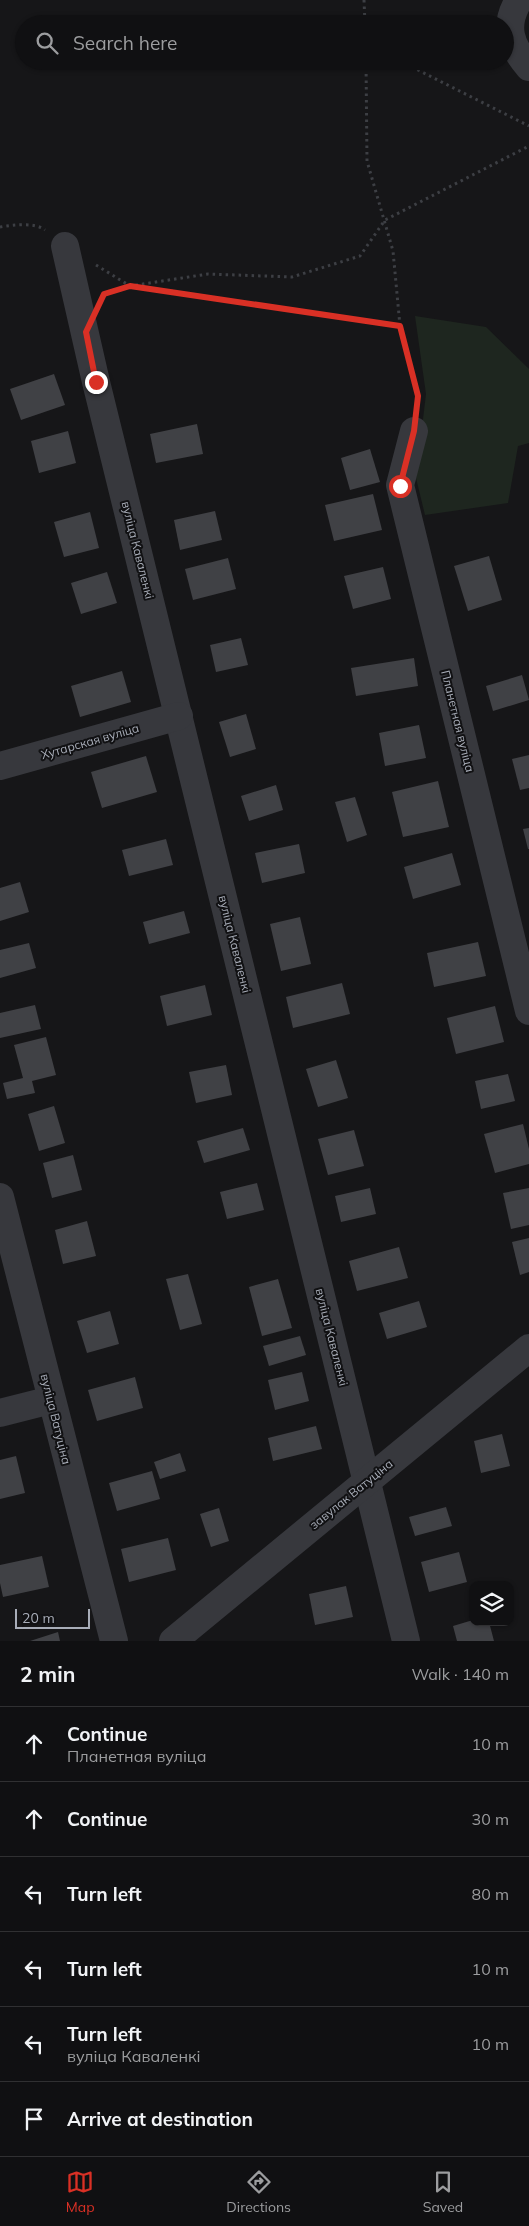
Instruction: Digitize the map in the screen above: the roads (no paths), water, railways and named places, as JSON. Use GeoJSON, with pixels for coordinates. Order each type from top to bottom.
{"type":"FeatureCollection","features":[{"type":"Feature","properties":{"kind":"street"},"geometry":{"type":"LineString","coordinates":[[511,15],[519,0]]}},
{"type":"Feature","properties":{"kind":"street"},"geometry":{"type":"LineString","coordinates":[[514,43],[518,54],[529,67]]}},
{"type":"Feature","properties":{"kind":"street","name":"вуліца Каваленкі"},"geometry":{"type":"LineString","coordinates":[[65,246],[96,382],[368,1480],[406,1641]]}},
{"type":"Feature","properties":{"kind":"street","name":"Планетная вуліца"},"geometry":{"type":"LineString","coordinates":[[414,431],[400,486],[529,1011]]}},
{"type":"Feature","properties":{"kind":"street","name":"Хутарская вуліца"},"geometry":{"type":"LineString","coordinates":[[0,766],[179,716]]}},
{"type":"Feature","properties":{"kind":"street","name":"вуліца Ватуціна"},"geometry":{"type":"LineString","coordinates":[[0,1197],[114,1641]]}},
{"type":"Feature","properties":{"kind":"street","name":"завулак Ватуціна"},"geometry":{"type":"LineString","coordinates":[[173,1641],[529,1348]]}},
{"type":"Feature","properties":{"kind":"street"},"geometry":{"type":"LineString","coordinates":[[0,1413],[51,1400]]}}]}
